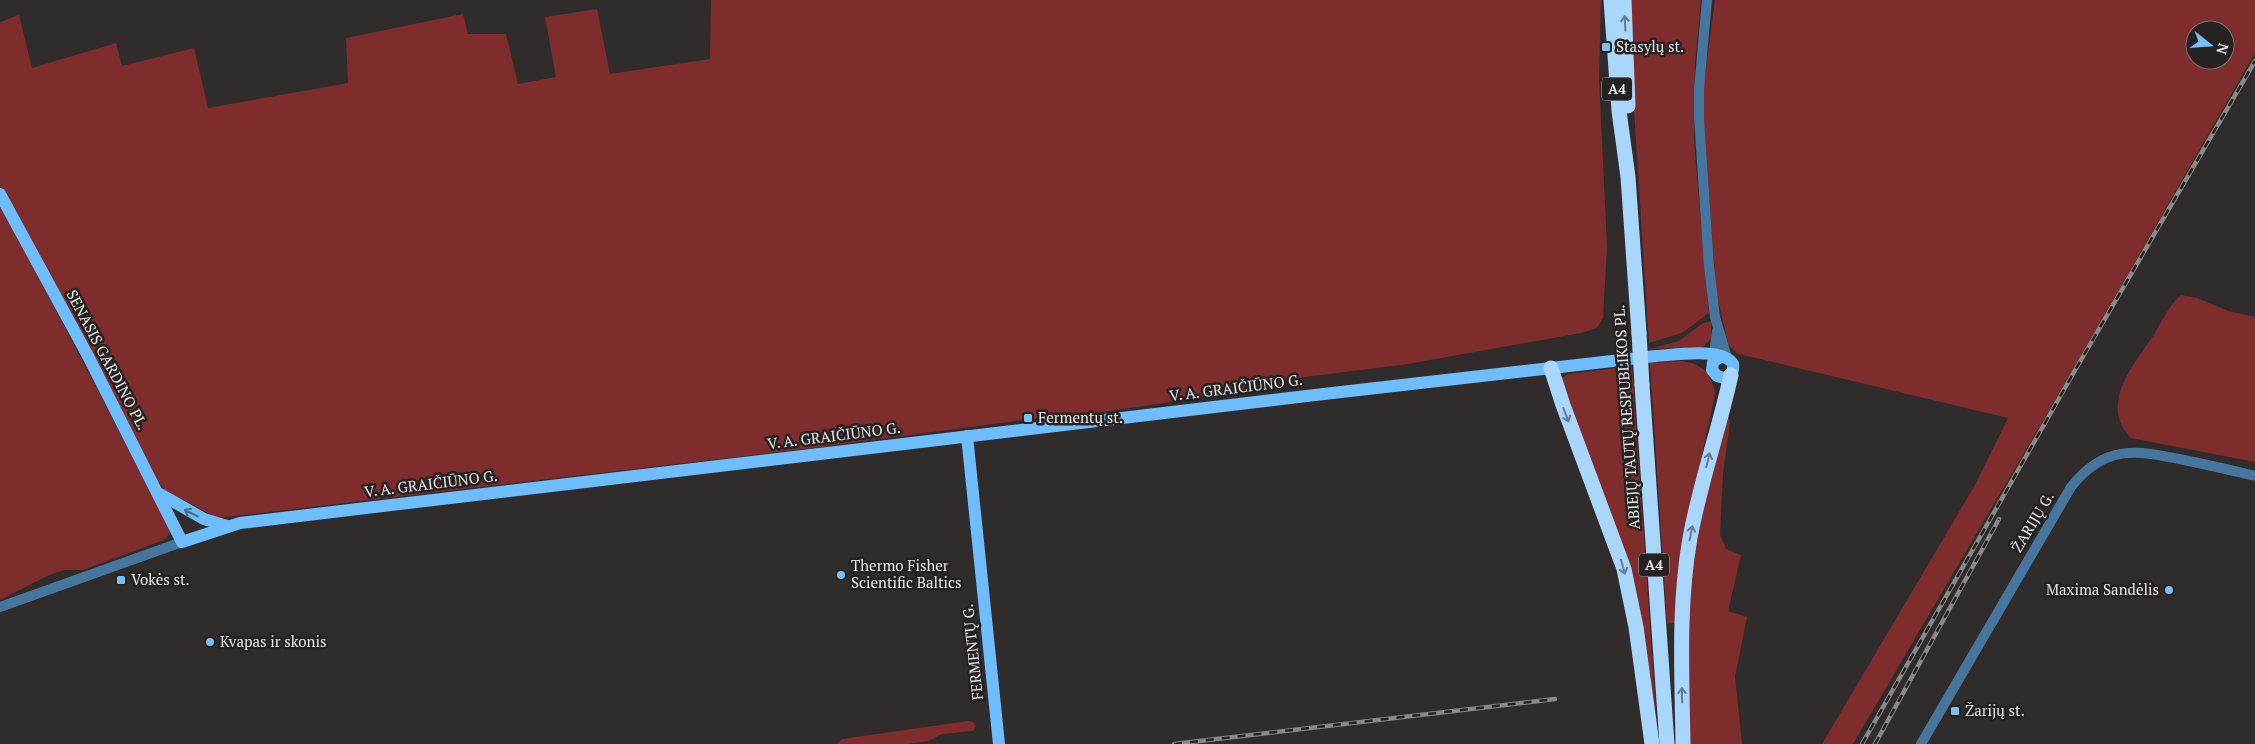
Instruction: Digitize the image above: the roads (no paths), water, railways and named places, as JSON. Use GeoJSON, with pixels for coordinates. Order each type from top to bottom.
{"type":"FeatureCollection","features":[{"type":"Feature","properties":{"kind":"highway","name":"ABIEJŲ TAUTŲ RESPUBLIKOS PL."},"geometry":{"type":"LineString","coordinates":[[1611,0],[1619,111],[1628,177],[1667,744]]}},
{"type":"Feature","properties":{"kind":"highway","name":"ABIEJŲ TAUTŲ RESPUBLIKOS PL."},"geometry":{"type":"LineString","coordinates":[[1624,0],[1631,143],[1628,177]]}},
{"type":"Feature","properties":{"kind":"highway"},"geometry":{"type":"LineString","coordinates":[[1552,368],[1563,405],[1624,569],[1636,627],[1652,744]]}},
{"type":"Feature","properties":{"kind":"highway"},"geometry":{"type":"LineString","coordinates":[[1683,744],[1681,633],[1687,557],[1696,507],[1731,375]]}},
{"type":"Feature","properties":{"kind":"main road","name":"SENASIS GARDINO PL."},"geometry":{"type":"LineString","coordinates":[[0,194],[88,356],[182,542]]}},
{"type":"Feature","properties":{"kind":"main road","name":"V. A. GRAIČIŪNO G."},"geometry":{"type":"LineString","coordinates":[[182,542],[227,526],[967,436],[1552,368],[1684,355],[1717,360],[1720,378],[1731,375]]}},
{"type":"Feature","properties":{"kind":"main road"},"geometry":{"type":"LineString","coordinates":[[1717,360],[1733,364],[1731,375]]}},
{"type":"Feature","properties":{"kind":"main road","name":"FERMENTŲ G."},"geometry":{"type":"LineString","coordinates":[[967,436],[999,744]]}},
{"type":"Feature","properties":{"kind":"main road"},"geometry":{"type":"LineString","coordinates":[[158,493],[204,519],[227,526]]}},
{"type":"Feature","properties":{"kind":"street"},"geometry":{"type":"LineString","coordinates":[[1707,0],[1700,80],[1699,118],[1709,266],[1717,331],[1725,347],[1717,360]]}},
{"type":"Feature","properties":{"kind":"street","name":"ŽARIJŲ G."},"geometry":{"type":"LineString","coordinates":[[1922,744],[2071,487],[2090,466],[2120,453],[2141,452],[2255,476]]}},
{"type":"Feature","properties":{"kind":"street","name":"V. A. GRAIČIŪNO G."},"geometry":{"type":"LineString","coordinates":[[0,607],[182,542]]}},
{"type":"Feature","properties":{"kind":"railway"},"geometry":{"type":"LineString","coordinates":[[1862,744],[2074,372],[2255,61]]}},
{"type":"Feature","properties":{"kind":"railway"},"geometry":{"type":"LineString","coordinates":[[1875,744],[1999,519]]}},
{"type":"Feature","properties":{"kind":"railway"},"geometry":{"type":"LineString","coordinates":[[1174,744],[1555,699]]}},
{"type":"Feature","properties":{"kind":"place","name":"Stasylų st."},"geometry":{"type":"Point","coordinates":[1606,47]}},
{"type":"Feature","properties":{"kind":"place","name":"Fermentų st."},"geometry":{"type":"Point","coordinates":[1028,418]}},
{"type":"Feature","properties":{"kind":"place","name":"Thermo Fisher Scientific Baltics"},"geometry":{"type":"Point","coordinates":[841,575]}},
{"type":"Feature","properties":{"kind":"place","name":"Vokės st."},"geometry":{"type":"Point","coordinates":[121,580]}},
{"type":"Feature","properties":{"kind":"place","name":"Maxima Sandėlis"},"geometry":{"type":"Point","coordinates":[2169,590]}},
{"type":"Feature","properties":{"kind":"place","name":"Kvapas ir skonis"},"geometry":{"type":"Point","coordinates":[210,642]}},
{"type":"Feature","properties":{"kind":"place","name":"Žarijų st."},"geometry":{"type":"Point","coordinates":[1955,711]}}]}
